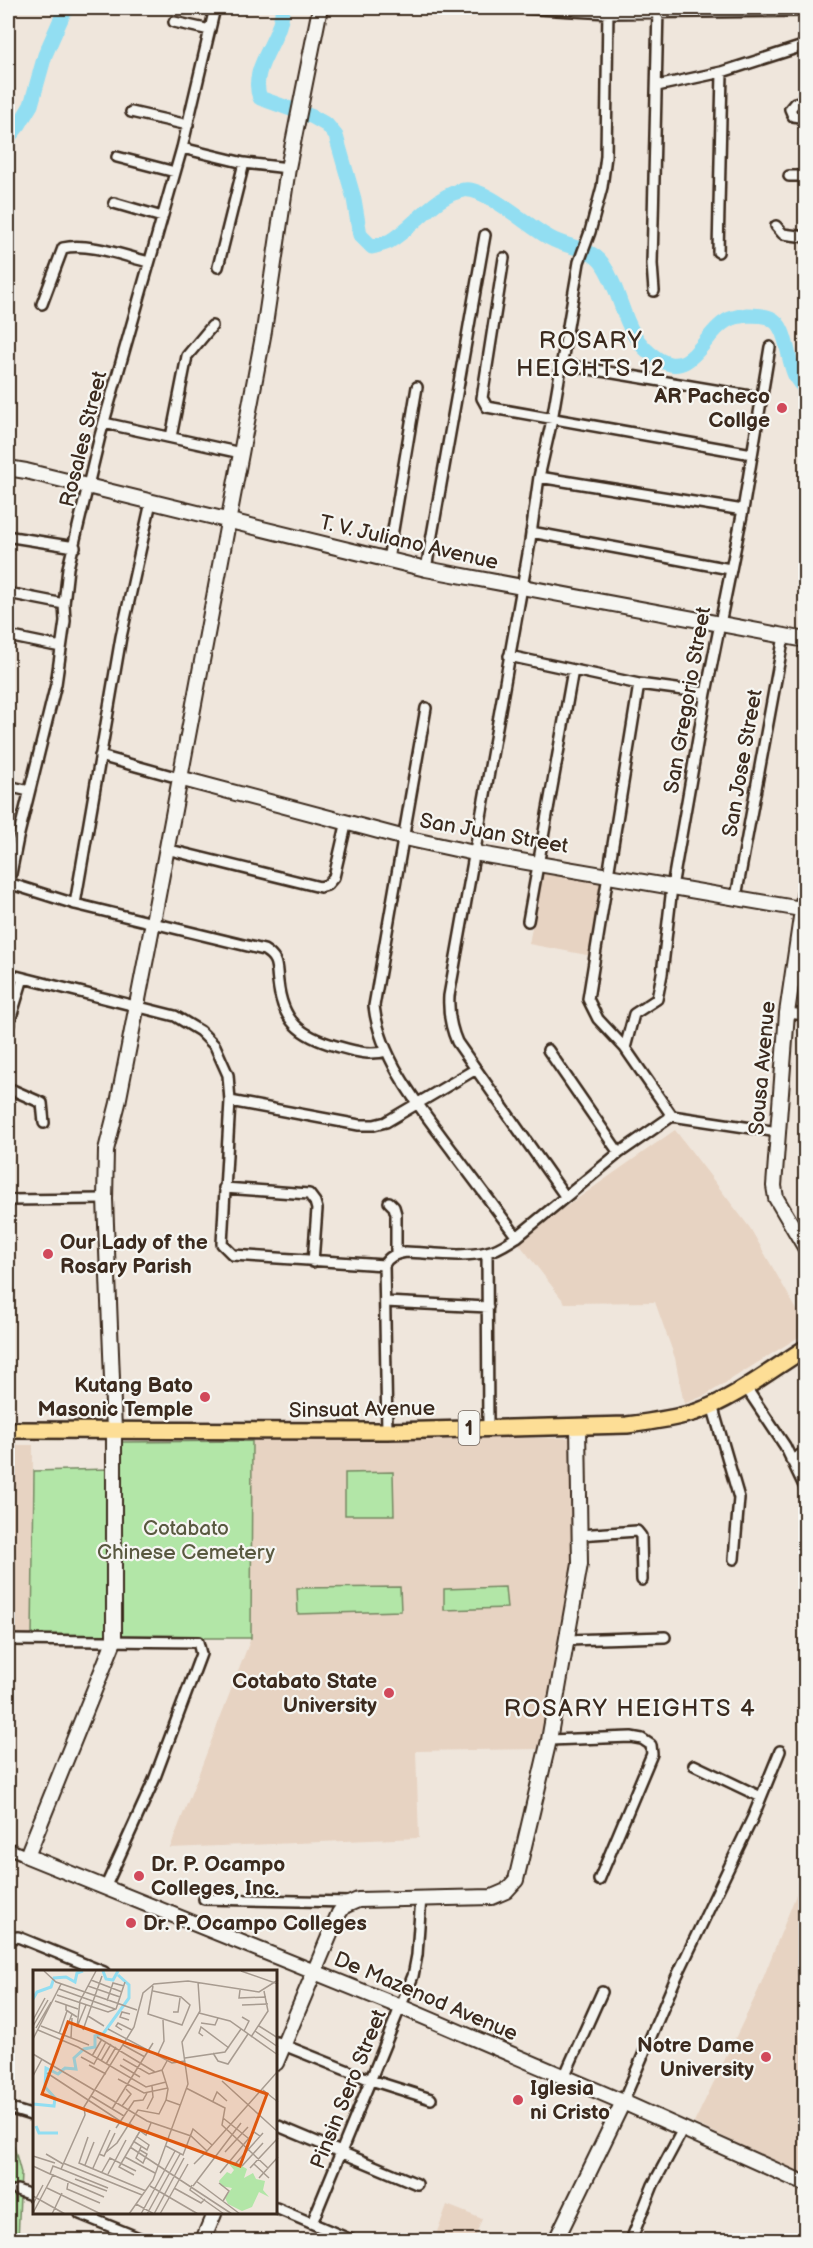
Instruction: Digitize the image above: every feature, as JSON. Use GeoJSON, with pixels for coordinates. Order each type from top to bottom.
{"type":"FeatureCollection","features":[{"type":"Feature","properties":{"kind":"main road"},"geometry":{"type":"LineString","coordinates":[[27,1856],[114,1641],[114,1430],[105,1199],[106,1150],[153,922],[270,299],[288,168],[320,8]]}},
{"type":"Feature","properties":{"kind":"main road","name":"T. V. Juliano Avenue"},"geometry":{"type":"LineString","coordinates":[[8,468],[426,569],[806,640]]}},
{"type":"Feature","properties":{"kind":"main road","name":"San Juan Street"},"geometry":{"type":"LineString","coordinates":[[179,778],[405,838],[474,853],[803,909]]}},
{"type":"Feature","properties":{"kind":"main road","name":"Sousa Avenue"},"geometry":{"type":"LineString","coordinates":[[806,883],[787,1013],[774,1186],[776,1198],[806,1249]]}},
{"type":"Feature","properties":{"kind":"main road","name":"Sinsuat Avenue"},"geometry":{"type":"LineString","coordinates":[[8,1430],[387,1431],[627,1425],[664,1420],[712,1405],[806,1348]]}},
{"type":"Feature","properties":{"kind":"main road"},"geometry":{"type":"LineString","coordinates":[[280,2043],[339,1913],[350,1902],[421,1897],[492,1897],[500,1895],[512,1886],[520,1869],[549,1740],[580,1564],[578,1426]]}},
{"type":"Feature","properties":{"kind":"main road","name":"De Mazenod Avenue"},"geometry":{"type":"LineString","coordinates":[[27,1856],[401,2007],[623,2102],[806,2184]]}},
{"type":"Feature","properties":{"kind":"main road"},"geometry":{"type":"LineString","coordinates":[[556,2241],[623,2102]]}},
{"type":"Feature","properties":{"kind":"main road"},"geometry":{"type":"LineString","coordinates":[[203,2241],[214,2215]]}},
{"type":"Feature","properties":{"kind":"street","name":"Rosales Street"},"geometry":{"type":"LineString","coordinates":[[8,883],[56,684],[65,621],[64,604],[68,568],[149,262],[183,148],[215,8]]}},
{"type":"Feature","properties":{"kind":"street"},"geometry":{"type":"LineString","coordinates":[[520,8],[806,11]]}},
{"type":"Feature","properties":{"kind":"street"},"geometry":{"type":"LineString","coordinates":[[654,291],[652,264],[658,9]]}},
{"type":"Feature","properties":{"kind":"street"},"geometry":{"type":"LineString","coordinates":[[566,1196],[457,1042],[448,1012],[522,588],[539,477],[552,420],[579,262],[602,187],[606,156],[608,10]]}},
{"type":"Feature","properties":{"kind":"street"},"geometry":{"type":"LineString","coordinates":[[174,22],[210,30]]}},
{"type":"Feature","properties":{"kind":"street"},"geometry":{"type":"LineString","coordinates":[[657,86],[722,72],[806,45]]}},
{"type":"Feature","properties":{"kind":"street"},"geometry":{"type":"LineString","coordinates":[[718,252],[722,72]]}},
{"type":"Feature","properties":{"kind":"street"},"geometry":{"type":"LineString","coordinates":[[806,100],[795,103],[790,109],[793,117],[806,118]]}},
{"type":"Feature","properties":{"kind":"street"},"geometry":{"type":"LineString","coordinates":[[131,112],[188,125]]}},
{"type":"Feature","properties":{"kind":"street"},"geometry":{"type":"LineString","coordinates":[[183,148],[244,163],[288,168]]}},
{"type":"Feature","properties":{"kind":"street"},"geometry":{"type":"LineString","coordinates":[[117,157],[176,172]]}},
{"type":"Feature","properties":{"kind":"street"},"geometry":{"type":"LineString","coordinates":[[218,267],[244,163]]}},
{"type":"Feature","properties":{"kind":"street"},"geometry":{"type":"LineString","coordinates":[[789,176],[806,176]]}},
{"type":"Feature","properties":{"kind":"street"},"geometry":{"type":"LineString","coordinates":[[114,203],[162,217]]}},
{"type":"Feature","properties":{"kind":"street"},"geometry":{"type":"LineString","coordinates":[[776,226],[783,234],[806,237]]}},
{"type":"Feature","properties":{"kind":"street"},"geometry":{"type":"LineString","coordinates":[[426,569],[485,235]]}},
{"type":"Feature","properties":{"kind":"street"},"geometry":{"type":"LineString","coordinates":[[42,304],[63,248],[85,247],[149,262]]}},
{"type":"Feature","properties":{"kind":"street"},"geometry":{"type":"LineString","coordinates":[[504,258],[482,398],[484,404],[492,409],[752,454]]}},
{"type":"Feature","properties":{"kind":"street"},"geometry":{"type":"LineString","coordinates":[[171,437],[187,356],[212,326]]}},
{"type":"Feature","properties":{"kind":"street","name":"San Gregorio Street"},"geometry":{"type":"LineString","coordinates":[[625,1048],[634,1014],[654,1001],[663,974],[672,887],[706,693],[743,510],[770,347]]}},
{"type":"Feature","properties":{"kind":"street"},"geometry":{"type":"LineString","coordinates":[[560,364],[762,398]]}},
{"type":"Feature","properties":{"kind":"street"},"geometry":{"type":"LineString","coordinates":[[388,560],[417,387]]}},
{"type":"Feature","properties":{"kind":"street"},"geometry":{"type":"LineString","coordinates":[[105,423],[241,453]]}},
{"type":"Feature","properties":{"kind":"street"},"geometry":{"type":"LineString","coordinates":[[539,477],[743,510]]}},
{"type":"Feature","properties":{"kind":"street"},"geometry":{"type":"LineString","coordinates":[[75,904],[121,637],[151,502]]}},
{"type":"Feature","properties":{"kind":"street"},"geometry":{"type":"LineString","coordinates":[[531,532],[730,569]]}},
{"type":"Feature","properties":{"kind":"street"},"geometry":{"type":"LineString","coordinates":[[12,537],[75,547]]}},
{"type":"Feature","properties":{"kind":"street"},"geometry":{"type":"LineString","coordinates":[[8,593],[64,604]]}},
{"type":"Feature","properties":{"kind":"street"},"geometry":{"type":"LineString","coordinates":[[8,636],[61,647]]}},
{"type":"Feature","properties":{"kind":"street","name":"San Jose Street"},"geometry":{"type":"LineString","coordinates":[[736,897],[784,636]]}},
{"type":"Feature","properties":{"kind":"street"},"geometry":{"type":"LineString","coordinates":[[510,656],[639,684],[706,693]]}},
{"type":"Feature","properties":{"kind":"street"},"geometry":{"type":"LineString","coordinates":[[528,921],[573,670]]}},
{"type":"Feature","properties":{"kind":"street"},"geometry":{"type":"LineString","coordinates":[[639,684],[588,999],[598,1018],[625,1048],[672,1116]]}},
{"type":"Feature","properties":{"kind":"street"},"geometry":{"type":"LineString","coordinates":[[426,708],[374,1006],[379,1034],[417,1104],[517,1237]]}},
{"type":"Feature","properties":{"kind":"street"},"geometry":{"type":"LineString","coordinates":[[100,756],[179,778]]}},
{"type":"Feature","properties":{"kind":"street"},"geometry":{"type":"LineString","coordinates":[[8,786],[29,791]]}},
{"type":"Feature","properties":{"kind":"street"},"geometry":{"type":"LineString","coordinates":[[166,849],[320,887],[327,885],[334,878],[347,821]]}},
{"type":"Feature","properties":{"kind":"street"},"geometry":{"type":"LineString","coordinates":[[8,835],[18,838]]}},
{"type":"Feature","properties":{"kind":"street"},"geometry":{"type":"LineString","coordinates":[[8,883],[75,904],[264,950],[275,957],[278,966],[279,993],[286,1013],[300,1031],[321,1042],[361,1053],[387,1051]]}},
{"type":"Feature","properties":{"kind":"street"},"geometry":{"type":"LineString","coordinates":[[8,974],[174,1016],[188,1022],[215,1046],[223,1059],[228,1075],[230,1101],[222,1244],[225,1249],[238,1256],[313,1262],[487,1252],[517,1237],[619,1153],[672,1116],[778,1132]]}},
{"type":"Feature","properties":{"kind":"street"},"geometry":{"type":"LineString","coordinates":[[8,1027],[23,978]]}},
{"type":"Feature","properties":{"kind":"street"},"geometry":{"type":"LineString","coordinates":[[787,1013],[806,1015]]}},
{"type":"Feature","properties":{"kind":"street"},"geometry":{"type":"LineString","coordinates":[[548,1050],[619,1153]]}},
{"type":"Feature","properties":{"kind":"street"},"geometry":{"type":"LineString","coordinates":[[230,1101],[366,1125],[386,1122],[476,1069]]}},
{"type":"Feature","properties":{"kind":"street"},"geometry":{"type":"LineString","coordinates":[[8,1088],[42,1103],[44,1123]]}},
{"type":"Feature","properties":{"kind":"street"},"geometry":{"type":"LineString","coordinates":[[224,1188],[309,1194],[315,1202],[316,1209],[313,1262]]}},
{"type":"Feature","properties":{"kind":"street"},"geometry":{"type":"LineString","coordinates":[[8,1200],[105,1199]]}},
{"type":"Feature","properties":{"kind":"street"},"geometry":{"type":"LineString","coordinates":[[387,1431],[385,1302],[396,1214],[389,1202]]}},
{"type":"Feature","properties":{"kind":"street"},"geometry":{"type":"LineString","coordinates":[[487,1252],[488,1428]]}},
{"type":"Feature","properties":{"kind":"street"},"geometry":{"type":"LineString","coordinates":[[385,1302],[488,1307]]}},
{"type":"Feature","properties":{"kind":"street"},"geometry":{"type":"LineString","coordinates":[[745,1386],[785,1446],[806,1490]]}},
{"type":"Feature","properties":{"kind":"street"},"geometry":{"type":"LineString","coordinates":[[712,1405],[739,1498],[734,1559]]}},
{"type":"Feature","properties":{"kind":"street"},"geometry":{"type":"LineString","coordinates":[[791,1460],[806,1452]]}},
{"type":"Feature","properties":{"kind":"street"},"geometry":{"type":"LineString","coordinates":[[579,1535],[638,1531],[641,1536],[642,1580]]}},
{"type":"Feature","properties":{"kind":"street"},"geometry":{"type":"LineString","coordinates":[[567,1640],[665,1636]]}},
{"type":"Feature","properties":{"kind":"street"},"geometry":{"type":"LineString","coordinates":[[8,1640],[198,1642],[201,1654],[153,1780],[105,1888]]}},
{"type":"Feature","properties":{"kind":"street"},"geometry":{"type":"LineString","coordinates":[[549,1740],[631,1737],[642,1738],[651,1745],[652,1754],[599,1880]]}},
{"type":"Feature","properties":{"kind":"street"},"geometry":{"type":"LineString","coordinates":[[623,2102],[675,1980],[761,1797],[780,1750]]}},
{"type":"Feature","properties":{"kind":"street"},"geometry":{"type":"LineString","coordinates":[[694,1766],[761,1797]]}},
{"type":"Feature","properties":{"kind":"street"},"geometry":{"type":"LineString","coordinates":[[8,1848],[27,1856]]}},
{"type":"Feature","properties":{"kind":"street","name":"Pinsin Sero Street"},"geometry":{"type":"LineString","coordinates":[[312,2223],[413,1976],[421,1897]]}},
{"type":"Feature","properties":{"kind":"street"},"geometry":{"type":"LineString","coordinates":[[204,1899],[350,1902]]}},
{"type":"Feature","properties":{"kind":"street"},"geometry":{"type":"LineString","coordinates":[[8,1938],[18,1937],[99,1970]]}},
{"type":"Feature","properties":{"kind":"street"},"geometry":{"type":"LineString","coordinates":[[564,2077],[602,1992]]}},
{"type":"Feature","properties":{"kind":"street"},"geometry":{"type":"LineString","coordinates":[[280,2043],[371,2080],[431,2099]]}},
{"type":"Feature","properties":{"kind":"street"},"geometry":{"type":"LineString","coordinates":[[8,2108],[33,2116]]}},
{"type":"Feature","properties":{"kind":"street"},"geometry":{"type":"LineString","coordinates":[[278,2126],[417,2184]]}},
{"type":"Feature","properties":{"kind":"street"},"geometry":{"type":"LineString","coordinates":[[631,2241],[653,2185],[684,2129]]}},
{"type":"Feature","properties":{"kind":"street"},"geometry":{"type":"LineString","coordinates":[[17,2190],[33,2196]]}},
{"type":"Feature","properties":{"kind":"street"},"geometry":{"type":"LineString","coordinates":[[278,2209],[351,2241]]}},
{"type":"Feature","properties":{"kind":"street"},"geometry":{"type":"LineString","coordinates":[[82,2215],[144,2241]]}},
{"type":"Feature","properties":{"kind":"shaded area"},"geometry":{"type":"Polygon","coordinates":[[[543,868],[607,880],[592,956],[529,944],[543,868]]]}},
{"type":"Feature","properties":{"kind":"shaded area"},"geometry":{"type":"Polygon","coordinates":[[[675,1130],[750,1228],[805,1324],[805,1333],[706,1395],[684,1404],[675,1358],[655,1302],[565,1303],[517,1241],[675,1130]]]}},
{"type":"Feature","properties":{"kind":"shaded area","name":"Cotabato State University"},"geometry":{"type":"Polygon","coordinates":[[[573,1438],[574,1570],[538,1749],[416,1751],[419,1838],[170,1848],[251,1638],[252,1441],[573,1438]]]}},
{"type":"Feature","properties":{"kind":"shaded area"},"geometry":{"type":"Polygon","coordinates":[[[8,1445],[33,1445],[32,1635],[8,1635],[8,1445]]]}},
{"type":"Feature","properties":{"kind":"shaded area","name":"Notre Dame University"},"geometry":{"type":"Polygon","coordinates":[[[805,1872],[805,2175],[694,2123],[758,1991],[805,1872]]]}},
{"type":"Feature","properties":{"kind":"shaded area"},"geometry":{"type":"Polygon","coordinates":[[[447,2205],[482,2219],[474,2240],[460,2240],[437,2232],[447,2205]]]}},
{"type":"Feature","properties":{"kind":"green space","name":"Cotabato Chinese Cemetery"},"geometry":{"type":"Polygon","coordinates":[[[252,1441],[251,1638],[121,1638],[120,1442],[252,1441]]]}},
{"type":"Feature","properties":{"kind":"green space"},"geometry":{"type":"Polygon","coordinates":[[[108,1469],[108,1638],[32,1637],[34,1471],[108,1469]]]}},
{"type":"Feature","properties":{"kind":"green space"},"geometry":{"type":"Polygon","coordinates":[[[393,1472],[394,1515],[345,1515],[345,1473],[393,1472]]]}},
{"type":"Feature","properties":{"kind":"green space"},"geometry":{"type":"Polygon","coordinates":[[[400,1587],[401,1611],[298,1614],[297,1588],[400,1587]]]}},
{"type":"Feature","properties":{"kind":"green space"},"geometry":{"type":"Polygon","coordinates":[[[505,1587],[507,1608],[444,1610],[444,1589],[505,1587]]]}},
{"type":"Feature","properties":{"kind":"green space"},"geometry":{"type":"Polygon","coordinates":[[[8,2137],[12,2139],[21,2173],[18,2240],[8,2240],[8,2137]]]}},
{"type":"Feature","properties":{"kind":"waterway"},"geometry":{"type":"LineString","coordinates":[[8,138],[31,105],[45,55],[64,12],[69,8]]}},
{"type":"Feature","properties":{"kind":"waterway"},"geometry":{"type":"LineString","coordinates":[[283,8],[276,35],[260,70],[258,79],[260,98],[313,117],[327,125],[336,136],[354,199],[360,235],[372,247],[388,242],[399,235],[434,204],[454,193],[464,190],[483,194],[541,233],[597,258],[609,276],[637,339],[658,359],[670,364],[680,364],[696,353],[718,327],[728,320],[747,315],[765,316],[777,323],[786,342],[794,374],[806,388]]}},
{"type":"Feature","properties":{"kind":"place","name":"AR Pacheco Collge"},"geometry":{"type":"Point","coordinates":[782,408]}},
{"type":"Feature","properties":{"kind":"place","name":"Our Lady of the Rosary Parish"},"geometry":{"type":"Point","coordinates":[48,1254]}},
{"type":"Feature","properties":{"kind":"place","name":"Kutang Bato Masonic Temple"},"geometry":{"type":"Point","coordinates":[205,1397]}},
{"type":"Feature","properties":{"kind":"place","name":"Cotabato State University"},"geometry":{"type":"Point","coordinates":[389,1693]}},
{"type":"Feature","properties":{"kind":"place","name":"Dr. P. Ocampo Colleges, Inc."},"geometry":{"type":"Point","coordinates":[139,1876]}},
{"type":"Feature","properties":{"kind":"place","name":"Dr. P. Ocampo Colleges"},"geometry":{"type":"Point","coordinates":[131,1923]}},
{"type":"Feature","properties":{"kind":"place","name":"Notre Dame University"},"geometry":{"type":"Point","coordinates":[766,2057]}},
{"type":"Feature","properties":{"kind":"place","name":"Iglesia ni Cristo"},"geometry":{"type":"Point","coordinates":[518,2100]}},
{"type":"Feature","properties":{"kind":"district","name":"ROSARY HEIGHTS 12"},"geometry":{"type":"Point","coordinates":[591,354]}},
{"type":"Feature","properties":{"kind":"district","name":"ROSARY HEIGHTS 4"},"geometry":{"type":"Point","coordinates":[630,1708]}}]}
